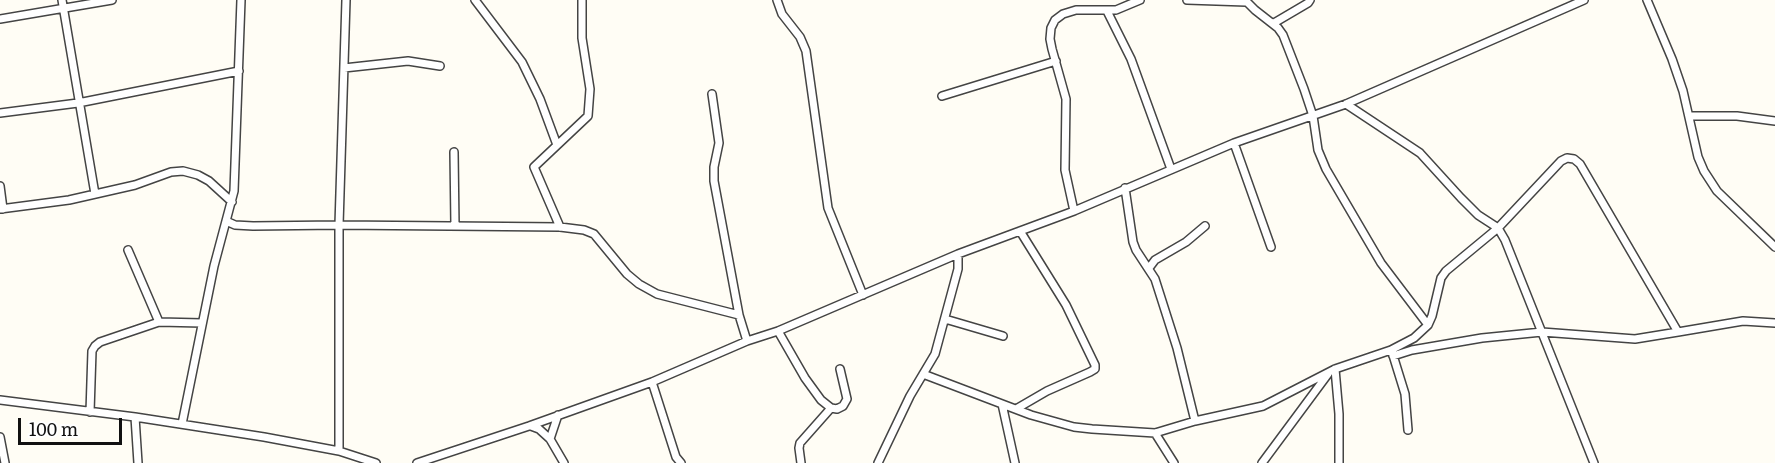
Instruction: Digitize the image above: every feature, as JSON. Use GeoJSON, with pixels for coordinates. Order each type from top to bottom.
{"type":"FeatureCollection","features":[{"type":"Feature","properties":{"kind":"street"},"geometry":{"type":"LineString","coordinates":[[62,0],[95,194]]}},
{"type":"Feature","properties":{"kind":"street"},"geometry":{"type":"LineString","coordinates":[[0,19],[112,0]]}},
{"type":"Feature","properties":{"kind":"street"},"geometry":{"type":"LineString","coordinates":[[182,424],[214,266],[234,191],[241,0]]}},
{"type":"Feature","properties":{"kind":"street"},"geometry":{"type":"LineString","coordinates":[[339,451],[339,225],[346,0]]}},
{"type":"Feature","properties":{"kind":"street"},"geometry":{"type":"LineString","coordinates":[[475,0],[526,69],[557,145]]}},
{"type":"Feature","properties":{"kind":"street"},"geometry":{"type":"LineString","coordinates":[[560,227],[538,180],[534,166],[588,116],[590,89],[582,38],[582,0]]}},
{"type":"Feature","properties":{"kind":"street"},"geometry":{"type":"LineString","coordinates":[[777,0],[782,14],[800,37],[806,51],[828,208],[863,295]]}},
{"type":"Feature","properties":{"kind":"street"},"geometry":{"type":"LineString","coordinates":[[1074,211],[1065,170],[1066,99],[1050,39],[1051,28],[1055,20],[1063,14],[1076,10],[1116,10],[1140,0]]}},
{"type":"Feature","properties":{"kind":"street"},"geometry":{"type":"LineString","coordinates":[[1186,0],[1246,1],[1278,28],[1291,53],[1313,116],[1318,150],[1326,169],[1381,263],[1428,326]]}},
{"type":"Feature","properties":{"kind":"street"},"geometry":{"type":"LineString","coordinates":[[1274,23],[1310,0]]}},
{"type":"Feature","properties":{"kind":"street"},"geometry":{"type":"LineString","coordinates":[[417,463],[438,460],[652,382],[958,254],[1074,211],[1234,143],[1346,104],[1584,0]]}},
{"type":"Feature","properties":{"kind":"street"},"geometry":{"type":"LineString","coordinates":[[1647,0],[1672,59],[1690,116],[1698,157],[1704,171],[1717,191],[1775,247]]}},
{"type":"Feature","properties":{"kind":"street"},"geometry":{"type":"LineString","coordinates":[[1107,11],[1138,78],[1171,169]]}},
{"type":"Feature","properties":{"kind":"street"},"geometry":{"type":"LineString","coordinates":[[344,68],[408,61],[440,66]]}},
{"type":"Feature","properties":{"kind":"street"},"geometry":{"type":"LineString","coordinates":[[942,96],[1056,61]]}},
{"type":"Feature","properties":{"kind":"street"},"geometry":{"type":"LineString","coordinates":[[0,113],[78,103],[239,71]]}},
{"type":"Feature","properties":{"kind":"street"},"geometry":{"type":"LineString","coordinates":[[712,94],[719,143],[714,167],[714,181],[739,315],[747,341]]}},
{"type":"Feature","properties":{"kind":"street"},"geometry":{"type":"LineString","coordinates":[[1346,104],[1420,153],[1478,215],[1498,228],[1505,240],[1594,463]]}},
{"type":"Feature","properties":{"kind":"street"},"geometry":{"type":"LineString","coordinates":[[1690,116],[1737,116],[1775,121]]}},
{"type":"Feature","properties":{"kind":"street"},"geometry":{"type":"LineString","coordinates":[[1234,143],[1271,247]]}},
{"type":"Feature","properties":{"kind":"street"},"geometry":{"type":"LineString","coordinates":[[454,152],[455,226]]}},
{"type":"Feature","properties":{"kind":"street"},"geometry":{"type":"LineString","coordinates":[[1392,353],[1428,326],[1446,271],[1498,228],[1561,160],[1574,159],[1580,164],[1678,332]]}},
{"type":"Feature","properties":{"kind":"street"},"geometry":{"type":"LineString","coordinates":[[0,186],[2,209],[135,186],[171,172],[183,171],[209,181],[232,202]]}},
{"type":"Feature","properties":{"kind":"street"},"geometry":{"type":"LineString","coordinates":[[1125,188],[1133,242],[1155,279],[1169,322],[1195,421]]}},
{"type":"Feature","properties":{"kind":"street"},"geometry":{"type":"LineString","coordinates":[[226,220],[235,225],[253,226],[560,227],[584,230],[594,234],[627,274],[657,294],[739,315]]}},
{"type":"Feature","properties":{"kind":"street"},"geometry":{"type":"LineString","coordinates":[[1149,268],[1155,260],[1186,242],[1205,226]]}},
{"type":"Feature","properties":{"kind":"street"},"geometry":{"type":"LineString","coordinates":[[1016,409],[1047,391],[1095,369],[1066,305],[1020,231]]}},
{"type":"Feature","properties":{"kind":"street"},"geometry":{"type":"LineString","coordinates":[[128,250],[159,322]]}},
{"type":"Feature","properties":{"kind":"street"},"geometry":{"type":"LineString","coordinates":[[878,463],[910,396],[935,354],[958,269],[958,254]]}},
{"type":"Feature","properties":{"kind":"street"},"geometry":{"type":"LineString","coordinates":[[945,319],[1003,336]]}},
{"type":"Feature","properties":{"kind":"street"},"geometry":{"type":"LineString","coordinates":[[923,374],[1016,409],[1074,427],[1155,433],[1195,421],[1263,406],[1332,370],[1392,353],[1542,332],[1635,339],[1743,321],[1775,323]]}},
{"type":"Feature","properties":{"kind":"street"},"geometry":{"type":"LineString","coordinates":[[90,412],[92,351],[99,342],[159,322],[202,323]]}},
{"type":"Feature","properties":{"kind":"street"},"geometry":{"type":"LineString","coordinates":[[778,331],[821,400],[831,408],[837,409],[843,406],[847,399],[840,369]]}},
{"type":"Feature","properties":{"kind":"street"},"geometry":{"type":"LineString","coordinates":[[1392,353],[1405,394],[1408,430]]}},
{"type":"Feature","properties":{"kind":"street"},"geometry":{"type":"LineString","coordinates":[[1262,463],[1332,370]]}},
{"type":"Feature","properties":{"kind":"street"},"geometry":{"type":"LineString","coordinates":[[1332,370],[1339,414],[1339,463]]}},
{"type":"Feature","properties":{"kind":"street"},"geometry":{"type":"LineString","coordinates":[[652,382],[676,457],[681,463]]}},
{"type":"Feature","properties":{"kind":"street"},"geometry":{"type":"LineString","coordinates":[[0,400],[135,417],[264,437],[339,451],[376,463]]}},
{"type":"Feature","properties":{"kind":"street"},"geometry":{"type":"LineString","coordinates":[[1002,404],[1015,463]]}},
{"type":"Feature","properties":{"kind":"street"},"geometry":{"type":"LineString","coordinates":[[801,463],[800,442],[831,408]]}},
{"type":"Feature","properties":{"kind":"street"},"geometry":{"type":"LineString","coordinates":[[550,439],[558,415]]}},
{"type":"Feature","properties":{"kind":"street"},"geometry":{"type":"LineString","coordinates":[[135,417],[138,463]]}},
{"type":"Feature","properties":{"kind":"street"},"geometry":{"type":"LineString","coordinates":[[529,426],[539,429],[550,439],[564,463]]}},
{"type":"Feature","properties":{"kind":"street"},"geometry":{"type":"LineString","coordinates":[[1155,433],[1174,463]]}},
{"type":"Feature","properties":{"kind":"street"},"geometry":{"type":"LineString","coordinates":[[0,437],[5,463]]}}]}
